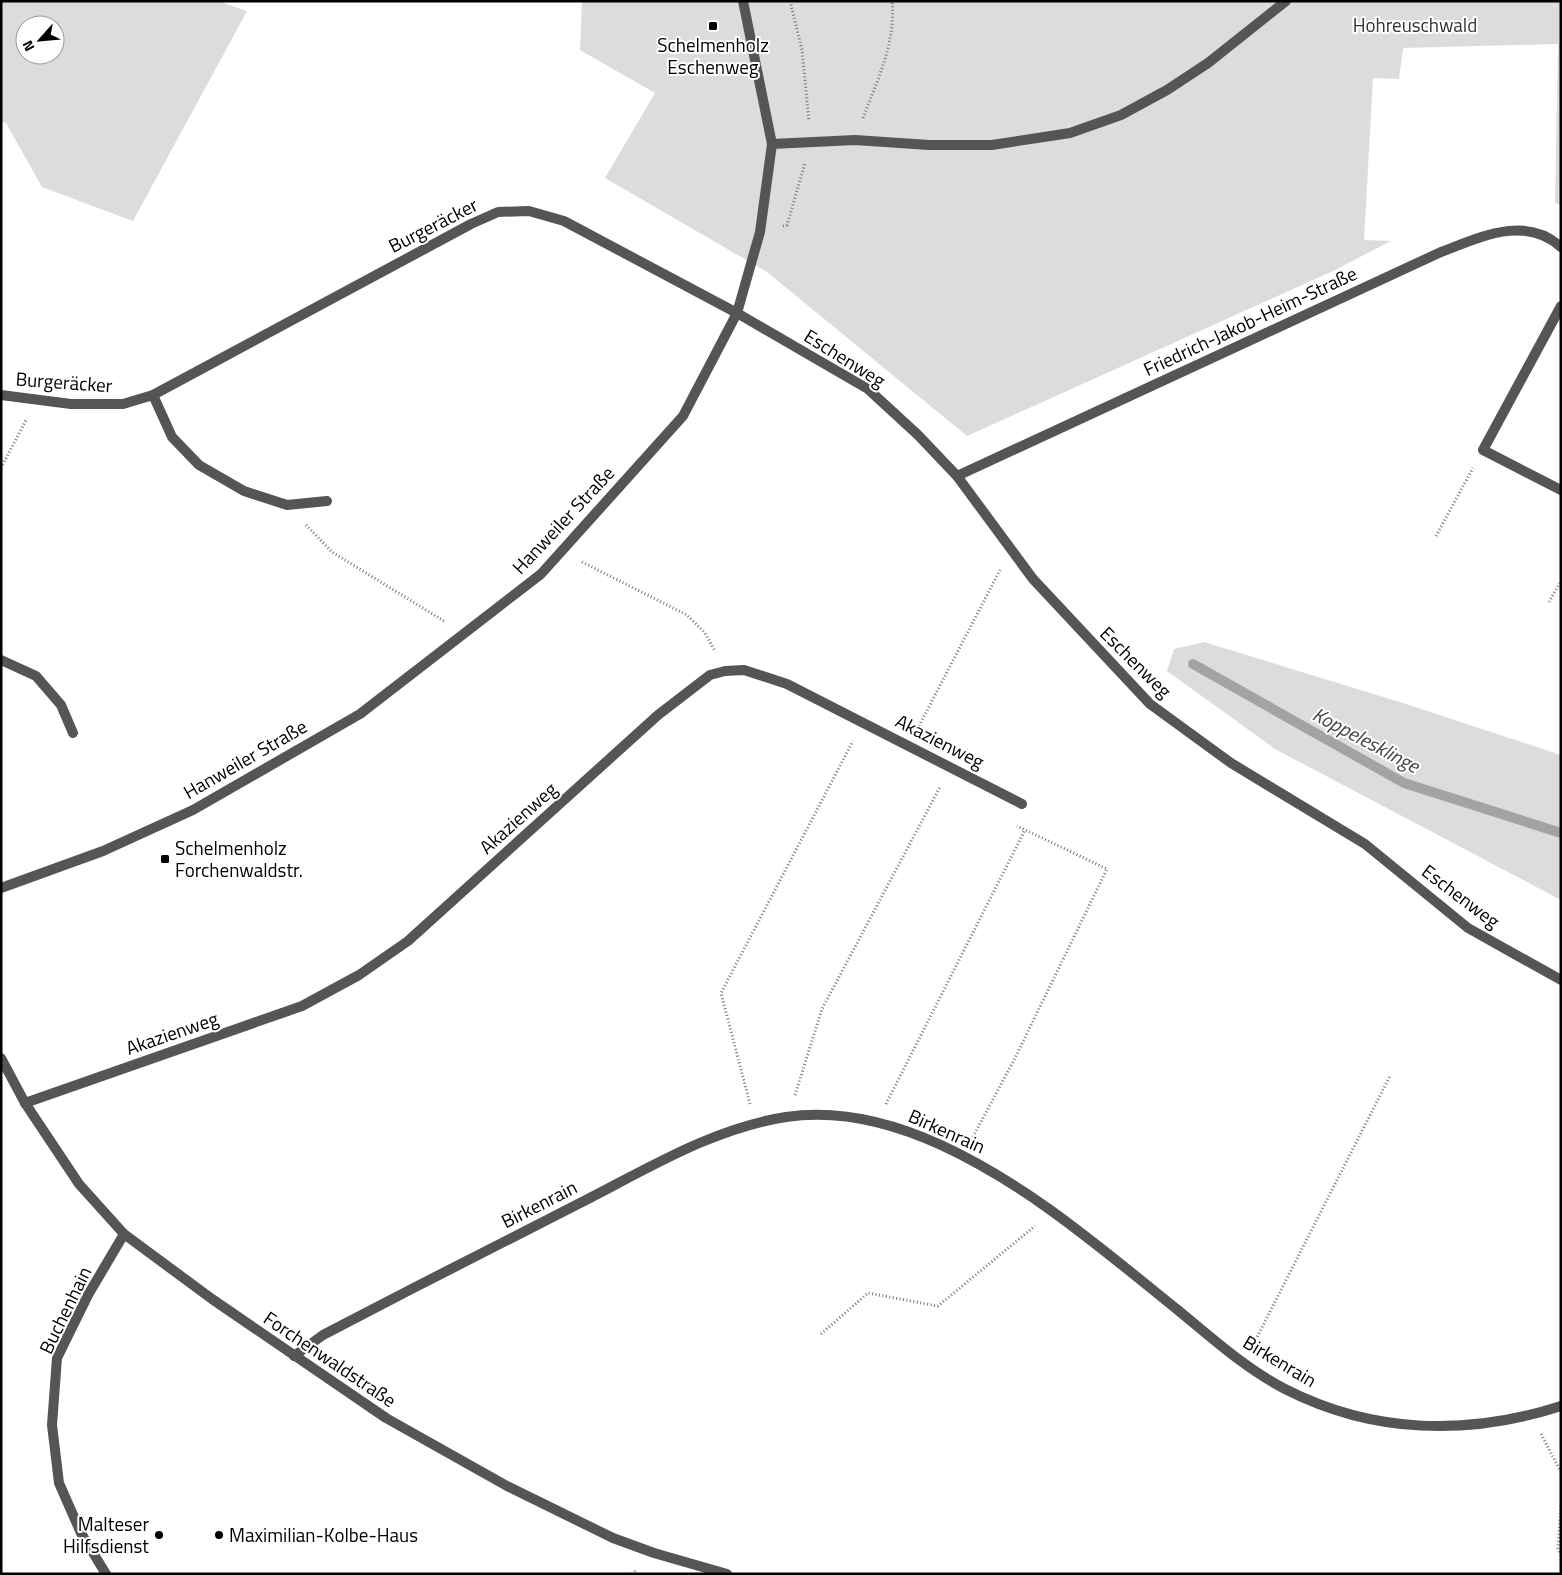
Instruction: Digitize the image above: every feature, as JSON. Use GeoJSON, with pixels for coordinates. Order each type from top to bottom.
{"type":"FeatureCollection","features":[{"type":"Feature","properties":{"kind":"street","name":"Hanweiler Straße"},"geometry":{"type":"LineString","coordinates":[[1,888],[103,851],[193,810],[360,714],[541,574],[683,416],[737,313],[760,232],[772,144],[744,1]]}},
{"type":"Feature","properties":{"kind":"street"},"geometry":{"type":"LineString","coordinates":[[772,144],[855,140],[929,146],[992,145],[1070,133],[1121,115],[1167,90],[1208,63],[1286,1]]}},
{"type":"Feature","properties":{"kind":"street","name":"Burgeräcker"},"geometry":{"type":"LineString","coordinates":[[1,395],[70,404],[123,404],[153,395],[471,224],[498,212],[529,211],[564,221],[737,313]]}},
{"type":"Feature","properties":{"kind":"street","name":"Friedrich-Jakob-Heim-Straße"},"geometry":{"type":"LineString","coordinates":[[957,476],[1449,249],[1498,231],[1521,229],[1551,237],[1561,247]]}},
{"type":"Feature","properties":{"kind":"street"},"geometry":{"type":"LineString","coordinates":[[1561,306],[1483,450],[1561,490]]}},
{"type":"Feature","properties":{"kind":"street","name":"Eschenweg"},"geometry":{"type":"LineString","coordinates":[[737,313],[868,389],[918,435],[957,476],[1033,579],[1150,704],[1231,763],[1365,844],[1468,928],[1561,980]]}},
{"type":"Feature","properties":{"kind":"street"},"geometry":{"type":"LineString","coordinates":[[153,395],[172,437],[199,465],[244,491],[287,505],[327,501]]}},
{"type":"Feature","properties":{"kind":"street"},"geometry":{"type":"LineString","coordinates":[[1,660],[36,676],[62,705],[73,733]]}},
{"type":"Feature","properties":{"kind":"street","name":"Akazienweg"},"geometry":{"type":"LineString","coordinates":[[25,1103],[302,1006],[359,975],[408,941],[658,715],[710,675],[725,671],[744,670],[787,684],[1022,804]]}},
{"type":"Feature","properties":{"kind":"street","name":"Forchenwaldstraße"},"geometry":{"type":"LineString","coordinates":[[1,1058],[25,1103],[80,1184],[124,1234],[294,1356],[386,1418],[498,1482],[557,1512],[613,1538],[654,1553],[727,1574]]}},
{"type":"Feature","properties":{"kind":"street","name":"Birkenrain"},"geometry":{"type":"LineString","coordinates":[[294,1356],[323,1335],[679,1152],[756,1123],[788,1117],[830,1115],[877,1122],[914,1133],[963,1155],[1031,1195],[1244,1364],[1284,1389],[1327,1407],[1376,1422],[1417,1426],[1462,1427],[1531,1416],[1561,1406]]}},
{"type":"Feature","properties":{"kind":"street","name":"Buchenhain"},"geometry":{"type":"LineString","coordinates":[[106,1574],[81,1533],[60,1482],[52,1425],[57,1358],[88,1295],[124,1234]]}},
{"type":"Feature","properties":{"kind":"path"},"geometry":{"type":"LineString","coordinates":[[855,140],[890,46],[893,13],[892,1]]}},
{"type":"Feature","properties":{"kind":"path"},"geometry":{"type":"LineString","coordinates":[[1,468],[36,400]]}},
{"type":"Feature","properties":{"kind":"path"},"geometry":{"type":"LineString","coordinates":[[1436,536],[1483,450]]}},
{"type":"Feature","properties":{"kind":"path"},"geometry":{"type":"LineString","coordinates":[[287,505],[332,552],[433,613]]}},
{"type":"Feature","properties":{"kind":"path"},"geometry":{"type":"LineString","coordinates":[[909,745],[1011,549]]}},
{"type":"Feature","properties":{"kind":"path"},"geometry":{"type":"LineString","coordinates":[[561,552],[687,615],[705,633],[725,671]]}},
{"type":"Feature","properties":{"kind":"path"},"geometry":{"type":"LineString","coordinates":[[1549,602],[1561,581]]}},
{"type":"Feature","properties":{"kind":"path"},"geometry":{"type":"LineString","coordinates":[[756,1123],[721,993],[840,767]]}},
{"type":"Feature","properties":{"kind":"path"},"geometry":{"type":"LineString","coordinates":[[788,1117],[822,1009],[930,804]]}},
{"type":"Feature","properties":{"kind":"path"},"geometry":{"type":"LineString","coordinates":[[963,1155],[1015,1058],[1107,869],[1012,824]]}},
{"type":"Feature","properties":{"kind":"path"},"geometry":{"type":"LineString","coordinates":[[877,1122],[1025,830]]}},
{"type":"Feature","properties":{"kind":"path"},"geometry":{"type":"LineString","coordinates":[[1244,1364],[1390,1076]]}},
{"type":"Feature","properties":{"kind":"path"},"geometry":{"type":"LineString","coordinates":[[821,1334],[868,1293],[938,1306],[1052,1211]]}},
{"type":"Feature","properties":{"kind":"path"},"geometry":{"type":"LineString","coordinates":[[1531,1416],[1561,1472]]}},
{"type":"Feature","properties":{"kind":"path"},"geometry":{"type":"LineString","coordinates":[[1561,1506],[1558,1549],[1561,1555]]}},
{"type":"Feature","properties":{"kind":"green space"},"geometry":{"type":"Polygon","coordinates":[[[1,1],[218,1],[247,11],[133,221],[42,187],[6,123],[1,122],[1,1]]]}},
{"type":"Feature","properties":{"kind":"green space","name":"Hohreuschwald"},"geometry":{"type":"Polygon","coordinates":[[[582,1],[1561,1],[1561,205],[1555,203],[1558,44],[1403,48],[1399,79],[1373,78],[1364,240],[1391,241],[1333,271],[967,436],[767,272],[605,178],[655,93],[580,50],[582,1]]]}},
{"type":"Feature","properties":{"kind":"green space"},"geometry":{"type":"Polygon","coordinates":[[[1204,642],[1406,704],[1561,755],[1561,900],[1275,749],[1167,671],[1174,649],[1204,642]]]}},
{"type":"Feature","properties":{"kind":"waterway","name":"Koppelesklinge"},"geometry":{"type":"LineString","coordinates":[[1193,664],[1404,783],[1561,833]]}},
{"type":"Feature","properties":{"kind":"place","name":"Schelmenholz Eschenweg"},"geometry":{"type":"Point","coordinates":[713,26]}},
{"type":"Feature","properties":{"kind":"place","name":"Schelmenholz Forchenwaldstr."},"geometry":{"type":"Point","coordinates":[165,859]}},
{"type":"Feature","properties":{"kind":"place","name":"Malteser Hilfsdienst"},"geometry":{"type":"Point","coordinates":[159,1535]}},
{"type":"Feature","properties":{"kind":"place","name":"Maximilian-Kolbe-Haus"},"geometry":{"type":"Point","coordinates":[219,1535]}}]}
